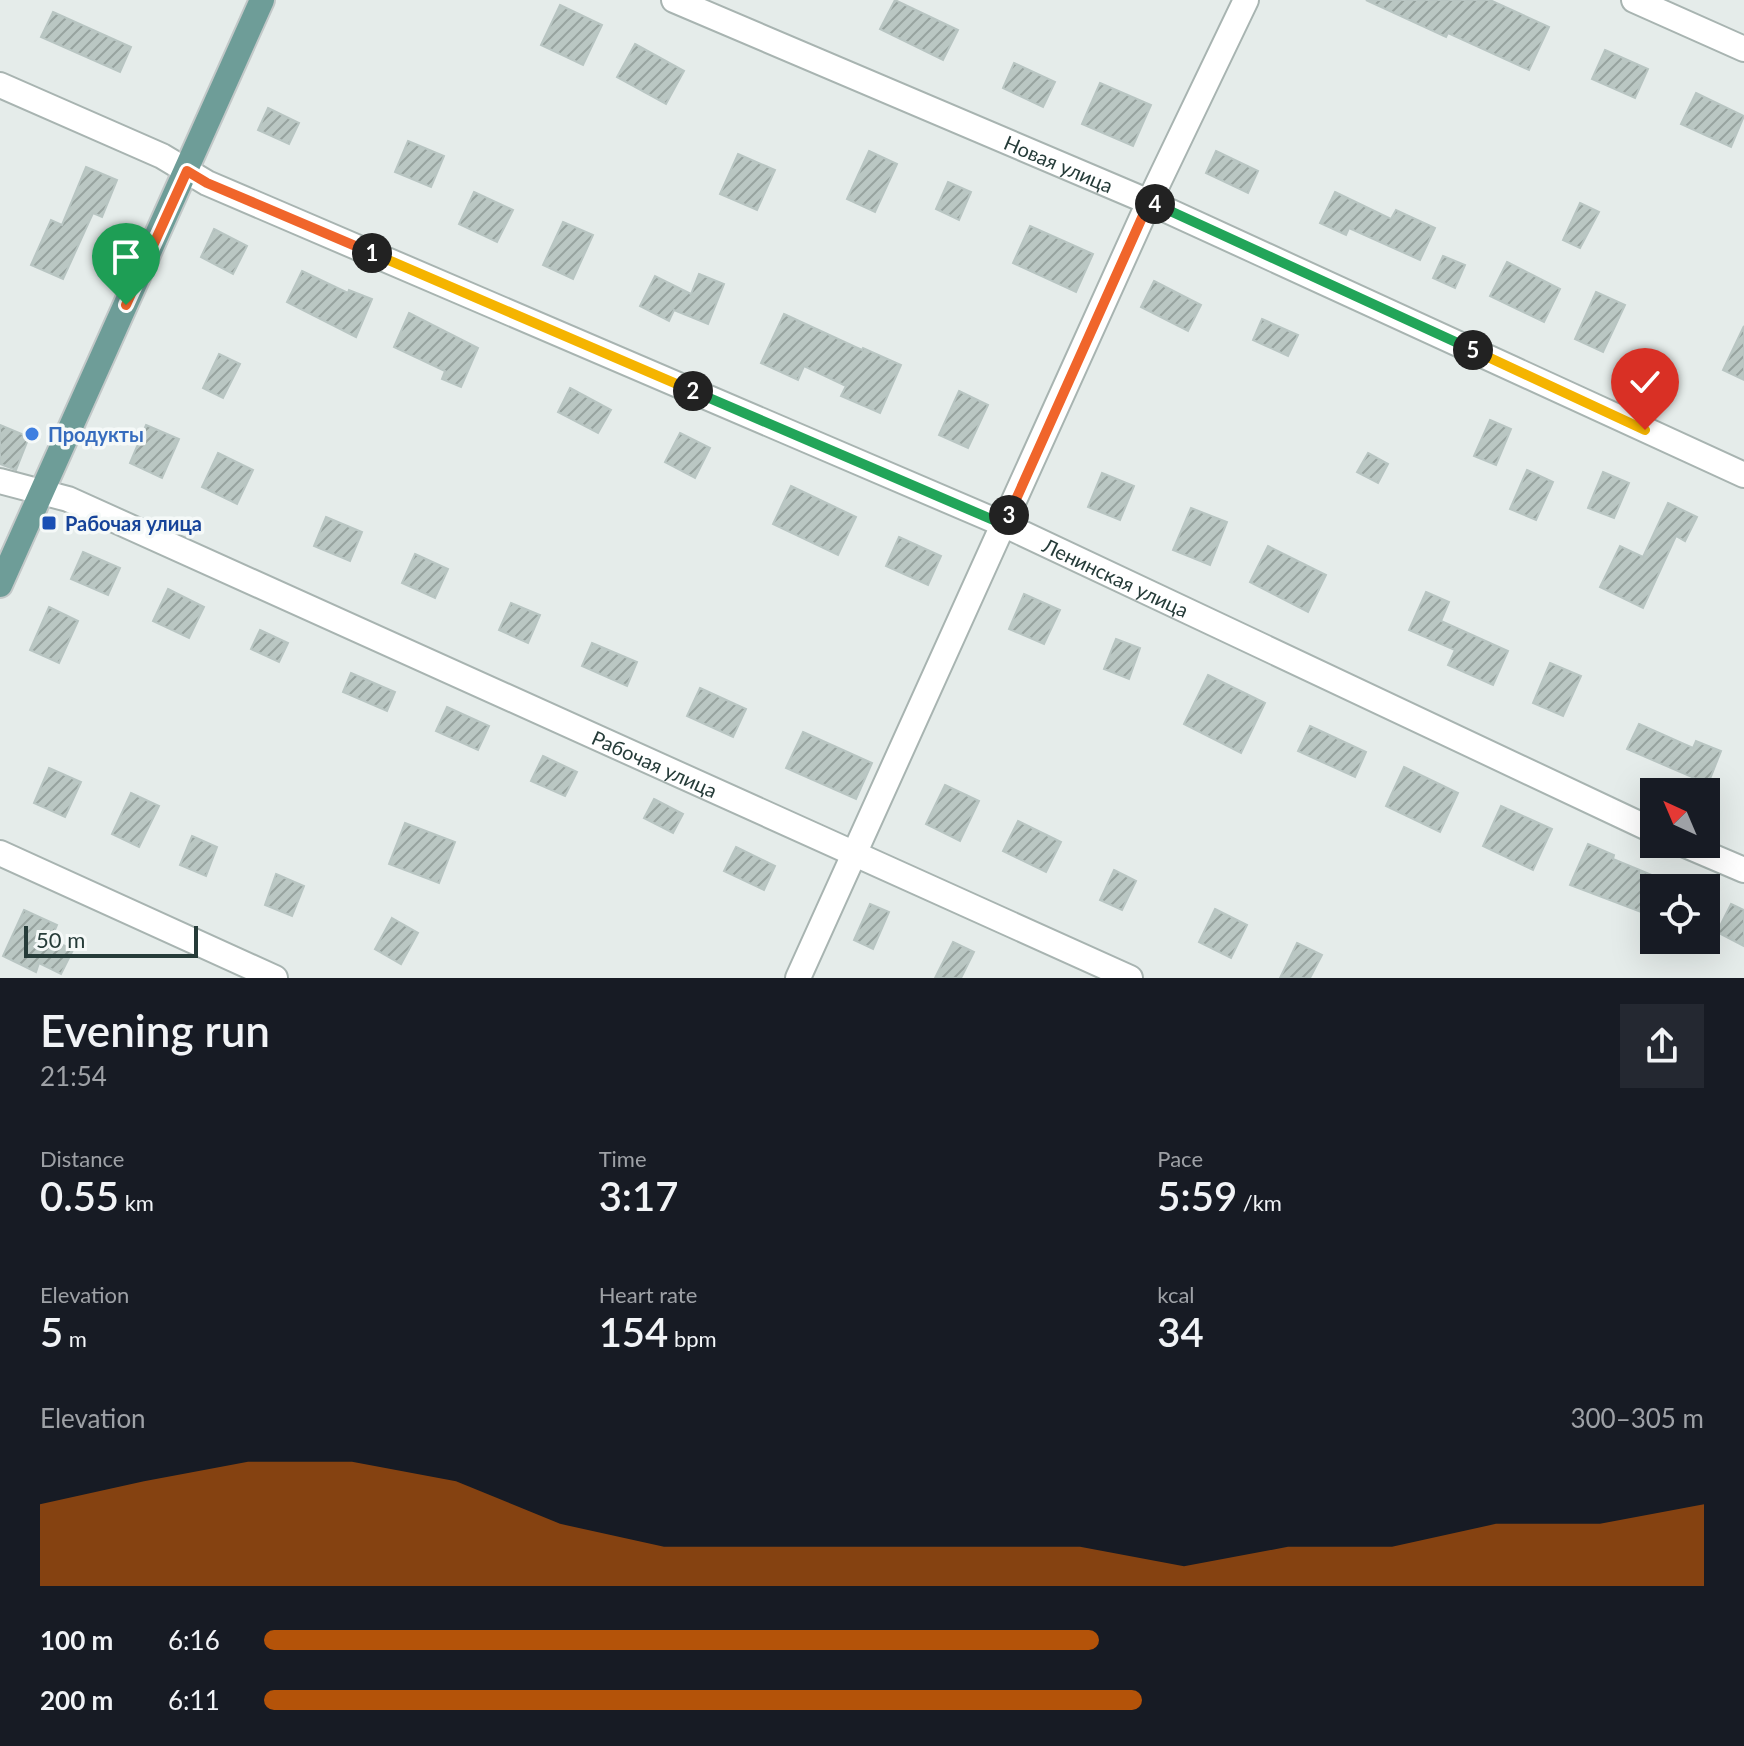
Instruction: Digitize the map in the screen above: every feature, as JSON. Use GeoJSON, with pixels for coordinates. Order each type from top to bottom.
{"type":"FeatureCollection","features":[{"type":"Feature","properties":{"kind":"main road"},"geometry":{"type":"LineString","coordinates":[[0,585],[262,0]]}},
{"type":"Feature","properties":{"kind":"street","name":"Новая улица"},"geometry":{"type":"LineString","coordinates":[[674,0],[1149,202],[1744,475]]}},
{"type":"Feature","properties":{"kind":"street"},"geometry":{"type":"LineString","coordinates":[[798,978],[1149,202],[1246,0]]}},
{"type":"Feature","properties":{"kind":"street"},"geometry":{"type":"LineString","coordinates":[[1634,0],[1744,49]]}},
{"type":"Feature","properties":{"kind":"street","name":"Ленинская улица"},"geometry":{"type":"LineString","coordinates":[[0,85],[162,156],[207,183],[1005,525],[1640,824]]}},
{"type":"Feature","properties":{"kind":"street","name":"Рабочая улица"},"geometry":{"type":"LineString","coordinates":[[0,481],[68,499],[1130,978]]}},
{"type":"Feature","properties":{"kind":"street"},"geometry":{"type":"LineString","coordinates":[[0,853],[275,978]]}},
{"type":"Feature","properties":{"kind":"street"},"geometry":{"type":"LineString","coordinates":[[1716,858],[1744,870]]}},
{"type":"Feature","properties":{"kind":"building"},"geometry":{"type":"Polygon","coordinates":[[[895,0],[958,30],[943,60],[880,29],[895,0]]]}},
{"type":"Feature","properties":{"kind":"building"},"geometry":{"type":"Polygon","coordinates":[[[1366,0],[1490,0],[1549,27],[1529,70],[1448,33],[1446,37],[1366,0]]]}},
{"type":"Feature","properties":{"kind":"building"},"geometry":{"type":"Polygon","coordinates":[[[560,5],[602,25],[583,65],[541,45],[560,5]]]}},
{"type":"Feature","properties":{"kind":"building"},"geometry":{"type":"Polygon","coordinates":[[[53,12],[131,47],[120,72],[41,37],[53,12]]]}},
{"type":"Feature","properties":{"kind":"building"},"geometry":{"type":"Polygon","coordinates":[[[635,44],[684,71],[666,104],[617,77],[635,44]]]}},
{"type":"Feature","properties":{"kind":"building"},"geometry":{"type":"Polygon","coordinates":[[[1605,50],[1648,69],[1635,98],[1592,79],[1605,50]]]}},
{"type":"Feature","properties":{"kind":"building"},"geometry":{"type":"Polygon","coordinates":[[[1014,63],[1055,82],[1043,107],[1003,88],[1014,63]]]}},
{"type":"Feature","properties":{"kind":"building"},"geometry":{"type":"Polygon","coordinates":[[[1100,83],[1151,105],[1133,146],[1082,124],[1100,83]]]}},
{"type":"Feature","properties":{"kind":"building"},"geometry":{"type":"Polygon","coordinates":[[[1696,93],[1744,116],[1731,147],[1681,124],[1696,93]]]}},
{"type":"Feature","properties":{"kind":"building"},"geometry":{"type":"Polygon","coordinates":[[[268,108],[299,123],[289,144],[258,130],[268,108]]]}},
{"type":"Feature","properties":{"kind":"building"},"geometry":{"type":"Polygon","coordinates":[[[408,141],[444,156],[431,187],[395,172],[408,141]]]}},
{"type":"Feature","properties":{"kind":"building"},"geometry":{"type":"Polygon","coordinates":[[[869,151],[897,164],[875,212],[847,199],[869,151]]]}},
{"type":"Feature","properties":{"kind":"building"},"geometry":{"type":"Polygon","coordinates":[[[1216,151],[1258,171],[1248,193],[1206,173],[1216,151]]]}},
{"type":"Feature","properties":{"kind":"building"},"geometry":{"type":"Polygon","coordinates":[[[738,154],[775,170],[757,210],[720,194],[738,154]]]}},
{"type":"Feature","properties":{"kind":"building"},"geometry":{"type":"Polygon","coordinates":[[[86,167],[117,180],[102,217],[93,213],[63,279],[31,265],[51,220],[62,225],[86,167]]]}},
{"type":"Feature","properties":{"kind":"building"},"geometry":{"type":"Polygon","coordinates":[[[948,182],[971,192],[959,220],[936,209],[948,182]]]}},
{"type":"Feature","properties":{"kind":"building"},"geometry":{"type":"Polygon","coordinates":[[[474,192],[513,210],[497,242],[459,224],[474,192]]]}},
{"type":"Feature","properties":{"kind":"building"},"geometry":{"type":"Polygon","coordinates":[[[1335,192],[1391,219],[1396,210],[1435,228],[1420,260],[1349,228],[1346,235],[1320,223],[1335,192]]]}},
{"type":"Feature","properties":{"kind":"building"},"geometry":{"type":"Polygon","coordinates":[[[1580,203],[1599,212],[1580,248],[1563,240],[1580,203]]]}},
{"type":"Feature","properties":{"kind":"building"},"geometry":{"type":"Polygon","coordinates":[[[563,222],[593,235],[573,279],[543,265],[563,222]]]}},
{"type":"Feature","properties":{"kind":"building"},"geometry":{"type":"Polygon","coordinates":[[[1030,226],[1093,254],[1076,292],[1013,263],[1030,226]]]}},
{"type":"Feature","properties":{"kind":"building"},"geometry":{"type":"Polygon","coordinates":[[[214,229],[247,246],[233,274],[201,257],[214,229]]]}},
{"type":"Feature","properties":{"kind":"building"},"geometry":{"type":"Polygon","coordinates":[[[1443,256],[1465,265],[1455,288],[1433,278],[1443,256]]]}},
{"type":"Feature","properties":{"kind":"building"},"geometry":{"type":"Polygon","coordinates":[[[1507,262],[1560,289],[1544,322],[1490,296],[1507,262]]]}},
{"type":"Feature","properties":{"kind":"building"},"geometry":{"type":"Polygon","coordinates":[[[302,271],[348,293],[349,290],[372,299],[356,337],[287,302],[302,271]]]}},
{"type":"Feature","properties":{"kind":"building"},"geometry":{"type":"Polygon","coordinates":[[[699,274],[724,284],[708,324],[674,310],[669,321],[640,306],[655,276],[691,294],[699,274]]]}},
{"type":"Feature","properties":{"kind":"building"},"geometry":{"type":"Polygon","coordinates":[[[1154,281],[1201,305],[1188,331],[1141,307],[1154,281]]]}},
{"type":"Feature","properties":{"kind":"building"},"geometry":{"type":"Polygon","coordinates":[[[1596,292],[1625,305],[1603,352],[1575,339],[1596,292]]]}},
{"type":"Feature","properties":{"kind":"building"},"geometry":{"type":"Polygon","coordinates":[[[409,313],[478,348],[461,387],[442,379],[445,371],[394,347],[409,313]]]}},
{"type":"Feature","properties":{"kind":"building"},"geometry":{"type":"Polygon","coordinates":[[[784,314],[901,365],[880,413],[841,396],[846,386],[804,366],[798,380],[761,363],[784,314]]]}},
{"type":"Feature","properties":{"kind":"building"},"geometry":{"type":"Polygon","coordinates":[[[1262,319],[1298,335],[1288,356],[1253,340],[1262,319]]]}},
{"type":"Feature","properties":{"kind":"building"},"geometry":{"type":"Polygon","coordinates":[[[1744,326],[1744,380],[1723,370],[1744,326]]]}},
{"type":"Feature","properties":{"kind":"building"},"geometry":{"type":"Polygon","coordinates":[[[219,354],[240,364],[223,398],[203,388],[219,354]]]}},
{"type":"Feature","properties":{"kind":"building"},"geometry":{"type":"Polygon","coordinates":[[[570,388],[611,410],[598,433],[558,412],[570,388]]]}},
{"type":"Feature","properties":{"kind":"building"},"geometry":{"type":"Polygon","coordinates":[[[959,391],[988,405],[968,448],[939,435],[959,391]]]}},
{"type":"Feature","properties":{"kind":"building"},"geometry":{"type":"Polygon","coordinates":[[[1490,420],[1511,429],[1496,465],[1474,456],[1490,420]]]}},
{"type":"Feature","properties":{"kind":"building"},"geometry":{"type":"Polygon","coordinates":[[[0,425],[29,437],[16,470],[0,464],[0,425]]]}},
{"type":"Feature","properties":{"kind":"building"},"geometry":{"type":"Polygon","coordinates":[[[146,425],[179,439],[162,478],[130,463],[146,425]]]}},
{"type":"Feature","properties":{"kind":"building"},"geometry":{"type":"Polygon","coordinates":[[[680,433],[710,448],[695,478],[665,462],[680,433]]]}},
{"type":"Feature","properties":{"kind":"building"},"geometry":{"type":"Polygon","coordinates":[[[218,453],[253,470],[237,504],[202,487],[218,453]]]}},
{"type":"Feature","properties":{"kind":"building"},"geometry":{"type":"Polygon","coordinates":[[[1368,453],[1388,464],[1378,483],[1357,472],[1368,453]]]}},
{"type":"Feature","properties":{"kind":"building"},"geometry":{"type":"Polygon","coordinates":[[[1527,470],[1553,482],[1536,520],[1510,509],[1527,470]]]}},
{"type":"Feature","properties":{"kind":"building"},"geometry":{"type":"Polygon","coordinates":[[[1603,472],[1629,483],[1614,518],[1588,508],[1603,472]]]}},
{"type":"Feature","properties":{"kind":"building"},"geometry":{"type":"Polygon","coordinates":[[[1102,473],[1134,486],[1120,520],[1088,507],[1102,473]]]}},
{"type":"Feature","properties":{"kind":"building"},"geometry":{"type":"Polygon","coordinates":[[[791,486],[856,517],[838,555],[773,524],[791,486]]]}},
{"type":"Feature","properties":{"kind":"building"},"geometry":{"type":"Polygon","coordinates":[[[1668,503],[1697,517],[1685,541],[1676,536],[1643,608],[1600,587],[1620,546],[1643,557],[1668,503]]]}},
{"type":"Feature","properties":{"kind":"building"},"geometry":{"type":"Polygon","coordinates":[[[1191,508],[1227,522],[1210,565],[1173,550],[1191,508]]]}},
{"type":"Feature","properties":{"kind":"building"},"geometry":{"type":"Polygon","coordinates":[[[326,517],[362,532],[350,561],[314,546],[326,517]]]}},
{"type":"Feature","properties":{"kind":"building"},"geometry":{"type":"Polygon","coordinates":[[[899,537],[941,556],[928,585],[886,566],[899,537]]]}},
{"type":"Feature","properties":{"kind":"building"},"geometry":{"type":"Polygon","coordinates":[[[1268,546],[1326,575],[1308,612],[1250,582],[1268,546]]]}},
{"type":"Feature","properties":{"kind":"building"},"geometry":{"type":"Polygon","coordinates":[[[83,552],[120,568],[108,595],[71,579],[83,552]]]}},
{"type":"Feature","properties":{"kind":"building"},"geometry":{"type":"Polygon","coordinates":[[[415,554],[448,569],[435,598],[402,583],[415,554]]]}},
{"type":"Feature","properties":{"kind":"building"},"geometry":{"type":"Polygon","coordinates":[[[168,589],[204,607],[189,638],[153,621],[168,589]]]}},
{"type":"Feature","properties":{"kind":"building"},"geometry":{"type":"Polygon","coordinates":[[[1426,592],[1449,602],[1441,621],[1508,651],[1493,685],[1448,665],[1455,650],[1409,630],[1426,592]]]}},
{"type":"Feature","properties":{"kind":"building"},"geometry":{"type":"Polygon","coordinates":[[[1024,594],[1060,610],[1044,644],[1009,629],[1024,594]]]}},
{"type":"Feature","properties":{"kind":"building"},"geometry":{"type":"Polygon","coordinates":[[[511,603],[540,615],[528,643],[499,630],[511,603]]]}},
{"type":"Feature","properties":{"kind":"building"},"geometry":{"type":"Polygon","coordinates":[[[49,607],[78,621],[59,663],[30,650],[49,607]]]}},
{"type":"Feature","properties":{"kind":"building"},"geometry":{"type":"Polygon","coordinates":[[[260,630],[288,643],[279,662],[251,649],[260,630]]]}},
{"type":"Feature","properties":{"kind":"building"},"geometry":{"type":"Polygon","coordinates":[[[1116,639],[1140,648],[1129,679],[1104,669],[1116,639]]]}},
{"type":"Feature","properties":{"kind":"building"},"geometry":{"type":"Polygon","coordinates":[[[592,643],[637,662],[627,686],[582,666],[592,643]]]}},
{"type":"Feature","properties":{"kind":"building"},"geometry":{"type":"Polygon","coordinates":[[[1550,663],[1581,676],[1563,716],[1533,703],[1550,663]]]}},
{"type":"Feature","properties":{"kind":"building"},"geometry":{"type":"Polygon","coordinates":[[[351,673],[395,692],[387,711],[343,692],[351,673]]]}},
{"type":"Feature","properties":{"kind":"building"},"geometry":{"type":"Polygon","coordinates":[[[1208,675],[1265,703],[1241,753],[1184,724],[1208,675]]]}},
{"type":"Feature","properties":{"kind":"building"},"geometry":{"type":"Polygon","coordinates":[[[700,688],[746,709],[733,737],[687,716],[700,688]]]}},
{"type":"Feature","properties":{"kind":"building"},"geometry":{"type":"Polygon","coordinates":[[[447,707],[489,726],[478,750],[436,731],[447,707]]]}},
{"type":"Feature","properties":{"kind":"building"},"geometry":{"type":"Polygon","coordinates":[[[1639,724],[1693,748],[1696,741],[1721,751],[1710,778],[1694,778],[1627,749],[1639,724]]]}},
{"type":"Feature","properties":{"kind":"building"},"geometry":{"type":"Polygon","coordinates":[[[1310,726],[1366,752],[1355,777],[1298,751],[1310,726]]]}},
{"type":"Feature","properties":{"kind":"building"},"geometry":{"type":"Polygon","coordinates":[[[803,732],[872,763],[856,799],[786,768],[803,732]]]}},
{"type":"Feature","properties":{"kind":"building"},"geometry":{"type":"Polygon","coordinates":[[[543,756],[577,772],[565,796],[531,781],[543,756]]]}},
{"type":"Feature","properties":{"kind":"building"},"geometry":{"type":"Polygon","coordinates":[[[1404,767],[1458,793],[1440,832],[1386,806],[1404,767]]]}},
{"type":"Feature","properties":{"kind":"building"},"geometry":{"type":"Polygon","coordinates":[[[49,768],[81,782],[65,817],[34,803],[49,768]]]}},
{"type":"Feature","properties":{"kind":"building"},"geometry":{"type":"Polygon","coordinates":[[[945,785],[979,801],[960,841],[926,824],[945,785]]]}},
{"type":"Feature","properties":{"kind":"building"},"geometry":{"type":"Polygon","coordinates":[[[131,793],[159,806],[139,847],[112,834],[131,793]]]}},
{"type":"Feature","properties":{"kind":"building"},"geometry":{"type":"Polygon","coordinates":[[[654,799],[683,814],[673,833],[644,818],[654,799]]]}},
{"type":"Feature","properties":{"kind":"building"},"geometry":{"type":"Polygon","coordinates":[[[1501,806],[1552,829],[1533,870],[1483,846],[1501,806]]]}},
{"type":"Feature","properties":{"kind":"building"},"geometry":{"type":"Polygon","coordinates":[[[1018,821],[1061,842],[1046,872],[1003,851],[1018,821]]]}},
{"type":"Feature","properties":{"kind":"building"},"geometry":{"type":"Polygon","coordinates":[[[405,823],[455,842],[439,883],[389,864],[405,823]]]}},
{"type":"Feature","properties":{"kind":"building"},"geometry":{"type":"Polygon","coordinates":[[[192,836],[217,847],[206,876],[180,865],[192,836]]]}},
{"type":"Feature","properties":{"kind":"building"},"geometry":{"type":"Polygon","coordinates":[[[1588,844],[1614,855],[1613,859],[1649,874],[1640,874],[1640,912],[1570,885],[1588,844]]]}},
{"type":"Feature","properties":{"kind":"building"},"geometry":{"type":"Polygon","coordinates":[[[736,847],[775,866],[764,890],[724,871],[736,847]]]}},
{"type":"Feature","properties":{"kind":"building"},"geometry":{"type":"Polygon","coordinates":[[[1114,870],[1136,881],[1122,910],[1100,900],[1114,870]]]}},
{"type":"Feature","properties":{"kind":"building"},"geometry":{"type":"Polygon","coordinates":[[[276,874],[304,886],[292,916],[265,905],[276,874]]]}},
{"type":"Feature","properties":{"kind":"building"},"geometry":{"type":"Polygon","coordinates":[[[870,904],[889,912],[873,949],[854,940],[870,904]]]}},
{"type":"Feature","properties":{"kind":"building"},"geometry":{"type":"Polygon","coordinates":[[[1731,904],[1744,910],[1744,946],[1720,934],[1720,926],[1731,904]]]}},
{"type":"Feature","properties":{"kind":"building"},"geometry":{"type":"Polygon","coordinates":[[[1215,909],[1247,925],[1231,958],[1199,942],[1215,909]]]}},
{"type":"Feature","properties":{"kind":"building"},"geometry":{"type":"Polygon","coordinates":[[[24,910],[57,925],[51,939],[73,950],[61,974],[39,963],[36,972],[3,956],[24,910]]]}},
{"type":"Feature","properties":{"kind":"building"},"geometry":{"type":"Polygon","coordinates":[[[392,918],[418,933],[401,964],[375,949],[392,918]]]}},
{"type":"Feature","properties":{"kind":"building"},"geometry":{"type":"Polygon","coordinates":[[[953,942],[974,952],[961,978],[935,978],[953,942]]]}},
{"type":"Feature","properties":{"kind":"building"},"geometry":{"type":"Polygon","coordinates":[[[1297,943],[1322,955],[1310,978],[1280,978],[1297,943]]]}},
{"type":"Feature","properties":{"kind":"place","name":"Продукты"},"geometry":{"type":"Point","coordinates":[32,434]}},
{"type":"Feature","properties":{"kind":"place","name":"Рабочая улица"},"geometry":{"type":"Point","coordinates":[49,523]}},
{"type":"Feature","properties":{"kind":"route"},"geometry":{"type":"LineString","coordinates":[[126,305],[187,171],[207,183],[1005,525],[1149,202],[1645,430]]}}]}
